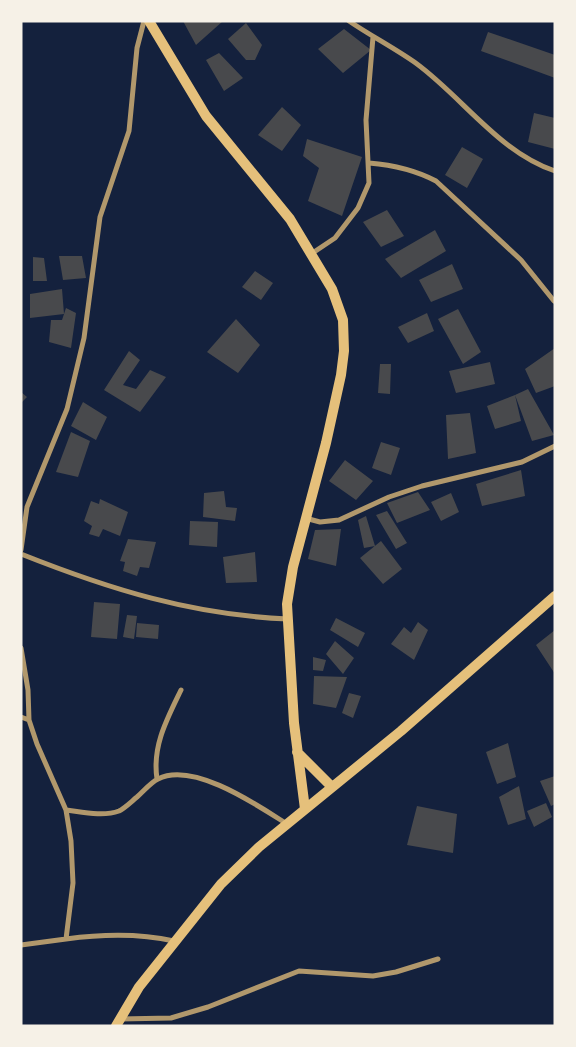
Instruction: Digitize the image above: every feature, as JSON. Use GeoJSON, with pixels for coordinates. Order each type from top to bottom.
{"type":"FeatureCollection","features":[{"type":"Feature","properties":{"kind":"main road"},"geometry":{"type":"LineString","coordinates":[[149,21],[206,116],[290,219],[332,289],[343,320],[344,351],[326,443],[294,567],[287,604],[297,752],[305,809]]}},
{"type":"Feature","properties":{"kind":"main road"},"geometry":{"type":"LineString","coordinates":[[118,1022],[139,987],[174,940],[221,884],[259,846],[332,787],[555,596]]}},
{"type":"Feature","properties":{"kind":"main road"},"geometry":{"type":"LineString","coordinates":[[297,752],[332,787]]}},
{"type":"Feature","properties":{"kind":"street"},"geometry":{"type":"LineString","coordinates":[[21,550],[27,507],[67,409],[84,338],[100,217],[129,131],[137,48],[144,21]]}},
{"type":"Feature","properties":{"kind":"street"},"geometry":{"type":"LineString","coordinates":[[350,21],[372,37],[417,64],[501,139],[541,166],[555,171]]}},
{"type":"Feature","properties":{"kind":"street"},"geometry":{"type":"LineString","coordinates":[[311,254],[335,238],[358,208],[369,183],[366,120],[372,37]]}},
{"type":"Feature","properties":{"kind":"street"},"geometry":{"type":"LineString","coordinates":[[369,162],[388,164],[421,173],[436,181],[521,260],[554,302]]}},
{"type":"Feature","properties":{"kind":"street"},"geometry":{"type":"LineString","coordinates":[[306,518],[320,522],[339,520],[389,497],[522,462],[555,446]]}},
{"type":"Feature","properties":{"kind":"street"},"geometry":{"type":"LineString","coordinates":[[21,505],[27,507]]}},
{"type":"Feature","properties":{"kind":"street"},"geometry":{"type":"LineString","coordinates":[[21,554],[116,589],[177,606],[247,617],[288,619]]}},
{"type":"Feature","properties":{"kind":"street"},"geometry":{"type":"LineString","coordinates":[[21,648],[28,690],[29,720],[36,744],[66,810],[71,841],[73,883],[66,939]]}},
{"type":"Feature","properties":{"kind":"street"},"geometry":{"type":"LineString","coordinates":[[157,779],[154,762],[158,743],[180,690]]}},
{"type":"Feature","properties":{"kind":"street"},"geometry":{"type":"LineString","coordinates":[[21,717],[29,720]]}},
{"type":"Feature","properties":{"kind":"street"},"geometry":{"type":"LineString","coordinates":[[66,810],[97,814],[120,811],[157,779],[177,774],[200,778],[258,805],[287,824]]}},
{"type":"Feature","properties":{"kind":"street"},"geometry":{"type":"LineString","coordinates":[[21,945],[116,934],[147,935],[174,940]]}},
{"type":"Feature","properties":{"kind":"street"},"geometry":{"type":"LineString","coordinates":[[118,1022],[171,1018],[208,1007],[299,972],[373,976],[396,972],[438,959]]}},
{"type":"Feature","properties":{"kind":"building"},"geometry":{"type":"Polygon","coordinates":[[[183,21],[223,21],[196,45],[183,21]]]}},
{"type":"Feature","properties":{"kind":"building"},"geometry":{"type":"Polygon","coordinates":[[[246,23],[262,45],[255,60],[246,60],[228,39],[246,23]]]}},
{"type":"Feature","properties":{"kind":"building"},"geometry":{"type":"Polygon","coordinates":[[[344,29],[371,50],[343,73],[318,49],[344,29]]]}},
{"type":"Feature","properties":{"kind":"building"},"geometry":{"type":"Polygon","coordinates":[[[488,32],[555,55],[555,78],[481,51],[488,32]]]}},
{"type":"Feature","properties":{"kind":"building"},"geometry":{"type":"Polygon","coordinates":[[[219,53],[243,78],[224,91],[206,60],[219,53]]]}},
{"type":"Feature","properties":{"kind":"building"},"geometry":{"type":"Polygon","coordinates":[[[282,107],[301,125],[282,151],[258,135],[282,107]]]}},
{"type":"Feature","properties":{"kind":"building"},"geometry":{"type":"Polygon","coordinates":[[[534,113],[555,118],[555,149],[528,142],[534,113]]]}},
{"type":"Feature","properties":{"kind":"building"},"geometry":{"type":"Polygon","coordinates":[[[307,139],[362,157],[342,216],[308,201],[319,168],[303,156],[307,139]]]}},
{"type":"Feature","properties":{"kind":"building"},"geometry":{"type":"Polygon","coordinates":[[[462,147],[483,159],[467,188],[445,175],[462,147]]]}},
{"type":"Feature","properties":{"kind":"building"},"geometry":{"type":"Polygon","coordinates":[[[387,210],[404,236],[381,247],[363,222],[387,210]]]}},
{"type":"Feature","properties":{"kind":"building"},"geometry":{"type":"Polygon","coordinates":[[[435,230],[446,251],[401,278],[385,259],[435,230]]]}},
{"type":"Feature","properties":{"kind":"building"},"geometry":{"type":"Polygon","coordinates":[[[59,256],[82,256],[86,278],[63,280],[59,256]]]}},
{"type":"Feature","properties":{"kind":"building"},"geometry":{"type":"Polygon","coordinates":[[[33,257],[44,258],[47,281],[33,281],[33,257]]]}},
{"type":"Feature","properties":{"kind":"building"},"geometry":{"type":"Polygon","coordinates":[[[452,264],[463,289],[431,302],[419,280],[452,264]]]}},
{"type":"Feature","properties":{"kind":"building"},"geometry":{"type":"Polygon","coordinates":[[[255,271],[273,283],[261,300],[242,287],[255,271]]]}},
{"type":"Feature","properties":{"kind":"building"},"geometry":{"type":"Polygon","coordinates":[[[62,289],[64,314],[30,318],[30,294],[62,289]]]}},
{"type":"Feature","properties":{"kind":"building"},"geometry":{"type":"Polygon","coordinates":[[[66,308],[76,313],[71,348],[49,342],[51,320],[62,320],[66,308]]]}},
{"type":"Feature","properties":{"kind":"building"},"geometry":{"type":"Polygon","coordinates":[[[458,309],[481,352],[463,364],[438,319],[458,309]]]}},
{"type":"Feature","properties":{"kind":"building"},"geometry":{"type":"Polygon","coordinates":[[[427,313],[434,331],[408,343],[398,327],[427,313]]]}},
{"type":"Feature","properties":{"kind":"building"},"geometry":{"type":"Polygon","coordinates":[[[236,319],[260,345],[238,373],[207,352],[236,319]]]}},
{"type":"Feature","properties":{"kind":"building"},"geometry":{"type":"Polygon","coordinates":[[[555,348],[555,386],[536,393],[525,369],[555,348]]]}},
{"type":"Feature","properties":{"kind":"building"},"geometry":{"type":"Polygon","coordinates":[[[129,351],[140,360],[123,385],[136,389],[150,370],[166,377],[140,412],[104,390],[129,351]]]}},
{"type":"Feature","properties":{"kind":"building"},"geometry":{"type":"Polygon","coordinates":[[[490,362],[495,384],[456,393],[449,371],[490,362]]]}},
{"type":"Feature","properties":{"kind":"building"},"geometry":{"type":"Polygon","coordinates":[[[380,364],[391,364],[390,394],[378,393],[380,364]]]}},
{"type":"Feature","properties":{"kind":"building"},"geometry":{"type":"Polygon","coordinates":[[[528,389],[554,435],[532,441],[515,395],[528,389]]]}},
{"type":"Feature","properties":{"kind":"building"},"geometry":{"type":"Polygon","coordinates":[[[21,392],[27,397],[21,403],[21,392]]]}},
{"type":"Feature","properties":{"kind":"building"},"geometry":{"type":"Polygon","coordinates":[[[515,395],[521,421],[495,429],[487,406],[515,395]]]}},
{"type":"Feature","properties":{"kind":"building"},"geometry":{"type":"Polygon","coordinates":[[[83,402],[107,417],[96,440],[71,426],[83,402]]]}},
{"type":"Feature","properties":{"kind":"building"},"geometry":{"type":"Polygon","coordinates":[[[470,413],[476,453],[448,459],[446,415],[470,413]]]}},
{"type":"Feature","properties":{"kind":"building"},"geometry":{"type":"Polygon","coordinates":[[[71,432],[90,441],[78,477],[56,472],[71,432]]]}},
{"type":"Feature","properties":{"kind":"building"},"geometry":{"type":"Polygon","coordinates":[[[381,442],[400,448],[391,475],[372,468],[381,442]]]}},
{"type":"Feature","properties":{"kind":"building"},"geometry":{"type":"Polygon","coordinates":[[[345,460],[373,481],[356,500],[329,481],[345,460]]]}},
{"type":"Feature","properties":{"kind":"building"},"geometry":{"type":"Polygon","coordinates":[[[521,470],[525,496],[482,506],[476,484],[521,470]]]}},
{"type":"Feature","properties":{"kind":"building"},"geometry":{"type":"Polygon","coordinates":[[[224,491],[226,507],[237,508],[235,521],[203,517],[204,493],[224,491]]]}},
{"type":"Feature","properties":{"kind":"building"},"geometry":{"type":"Polygon","coordinates":[[[418,492],[430,510],[397,523],[387,503],[418,492]]]}},
{"type":"Feature","properties":{"kind":"building"},"geometry":{"type":"Polygon","coordinates":[[[451,493],[459,512],[441,521],[431,502],[451,493]]]}},
{"type":"Feature","properties":{"kind":"building"},"geometry":{"type":"Polygon","coordinates":[[[100,499],[128,512],[120,536],[103,529],[99,537],[89,534],[92,526],[84,521],[91,501],[99,504],[100,499]]]}},
{"type":"Feature","properties":{"kind":"building"},"geometry":{"type":"Polygon","coordinates":[[[387,511],[407,543],[396,549],[376,515],[387,511]]]}},
{"type":"Feature","properties":{"kind":"building"},"geometry":{"type":"Polygon","coordinates":[[[366,516],[375,546],[364,548],[358,520],[366,516]]]}},
{"type":"Feature","properties":{"kind":"building"},"geometry":{"type":"Polygon","coordinates":[[[190,521],[218,522],[217,547],[189,545],[190,521]]]}},
{"type":"Feature","properties":{"kind":"building"},"geometry":{"type":"Polygon","coordinates":[[[341,529],[336,566],[308,559],[315,530],[341,529]]]}},
{"type":"Feature","properties":{"kind":"building"},"geometry":{"type":"Polygon","coordinates":[[[128,539],[156,542],[149,568],[140,567],[137,576],[123,571],[125,562],[120,561],[128,539]]]}},
{"type":"Feature","properties":{"kind":"building"},"geometry":{"type":"Polygon","coordinates":[[[381,541],[402,569],[383,584],[360,558],[381,541]]]}},
{"type":"Feature","properties":{"kind":"building"},"geometry":{"type":"Polygon","coordinates":[[[255,552],[257,582],[226,583],[223,557],[255,552]]]}},
{"type":"Feature","properties":{"kind":"building"},"geometry":{"type":"Polygon","coordinates":[[[94,602],[120,604],[117,639],[91,637],[94,602]]]}},
{"type":"Feature","properties":{"kind":"building"},"geometry":{"type":"Polygon","coordinates":[[[127,615],[137,616],[134,639],[123,637],[127,615]]]}},
{"type":"Feature","properties":{"kind":"building"},"geometry":{"type":"Polygon","coordinates":[[[336,618],[365,633],[358,647],[330,630],[336,618]]]}},
{"type":"Feature","properties":{"kind":"building"},"geometry":{"type":"Polygon","coordinates":[[[418,622],[428,630],[414,660],[391,644],[404,627],[411,633],[418,622]]]}},
{"type":"Feature","properties":{"kind":"building"},"geometry":{"type":"Polygon","coordinates":[[[137,623],[159,625],[158,639],[136,637],[137,623]]]}},
{"type":"Feature","properties":{"kind":"building"},"geometry":{"type":"Polygon","coordinates":[[[555,630],[555,674],[536,645],[555,630]]]}},
{"type":"Feature","properties":{"kind":"building"},"geometry":{"type":"Polygon","coordinates":[[[335,641],[354,658],[343,674],[326,654],[335,641]]]}},
{"type":"Feature","properties":{"kind":"building"},"geometry":{"type":"Polygon","coordinates":[[[313,657],[326,660],[323,671],[313,670],[313,657]]]}},
{"type":"Feature","properties":{"kind":"building"},"geometry":{"type":"Polygon","coordinates":[[[314,676],[347,677],[336,708],[313,704],[314,676]]]}},
{"type":"Feature","properties":{"kind":"building"},"geometry":{"type":"Polygon","coordinates":[[[349,693],[361,696],[353,718],[342,713],[349,693]]]}},
{"type":"Feature","properties":{"kind":"building"},"geometry":{"type":"Polygon","coordinates":[[[508,743],[516,777],[497,784],[486,752],[508,743]]]}},
{"type":"Feature","properties":{"kind":"building"},"geometry":{"type":"Polygon","coordinates":[[[555,776],[555,804],[551,806],[540,781],[555,776]]]}},
{"type":"Feature","properties":{"kind":"building"},"geometry":{"type":"Polygon","coordinates":[[[519,786],[526,819],[508,825],[499,797],[519,786]]]}},
{"type":"Feature","properties":{"kind":"building"},"geometry":{"type":"Polygon","coordinates":[[[546,803],[552,817],[534,827],[527,811],[546,803]]]}},
{"type":"Feature","properties":{"kind":"building"},"geometry":{"type":"Polygon","coordinates":[[[417,806],[457,814],[453,853],[407,845],[417,806]]]}}]}
